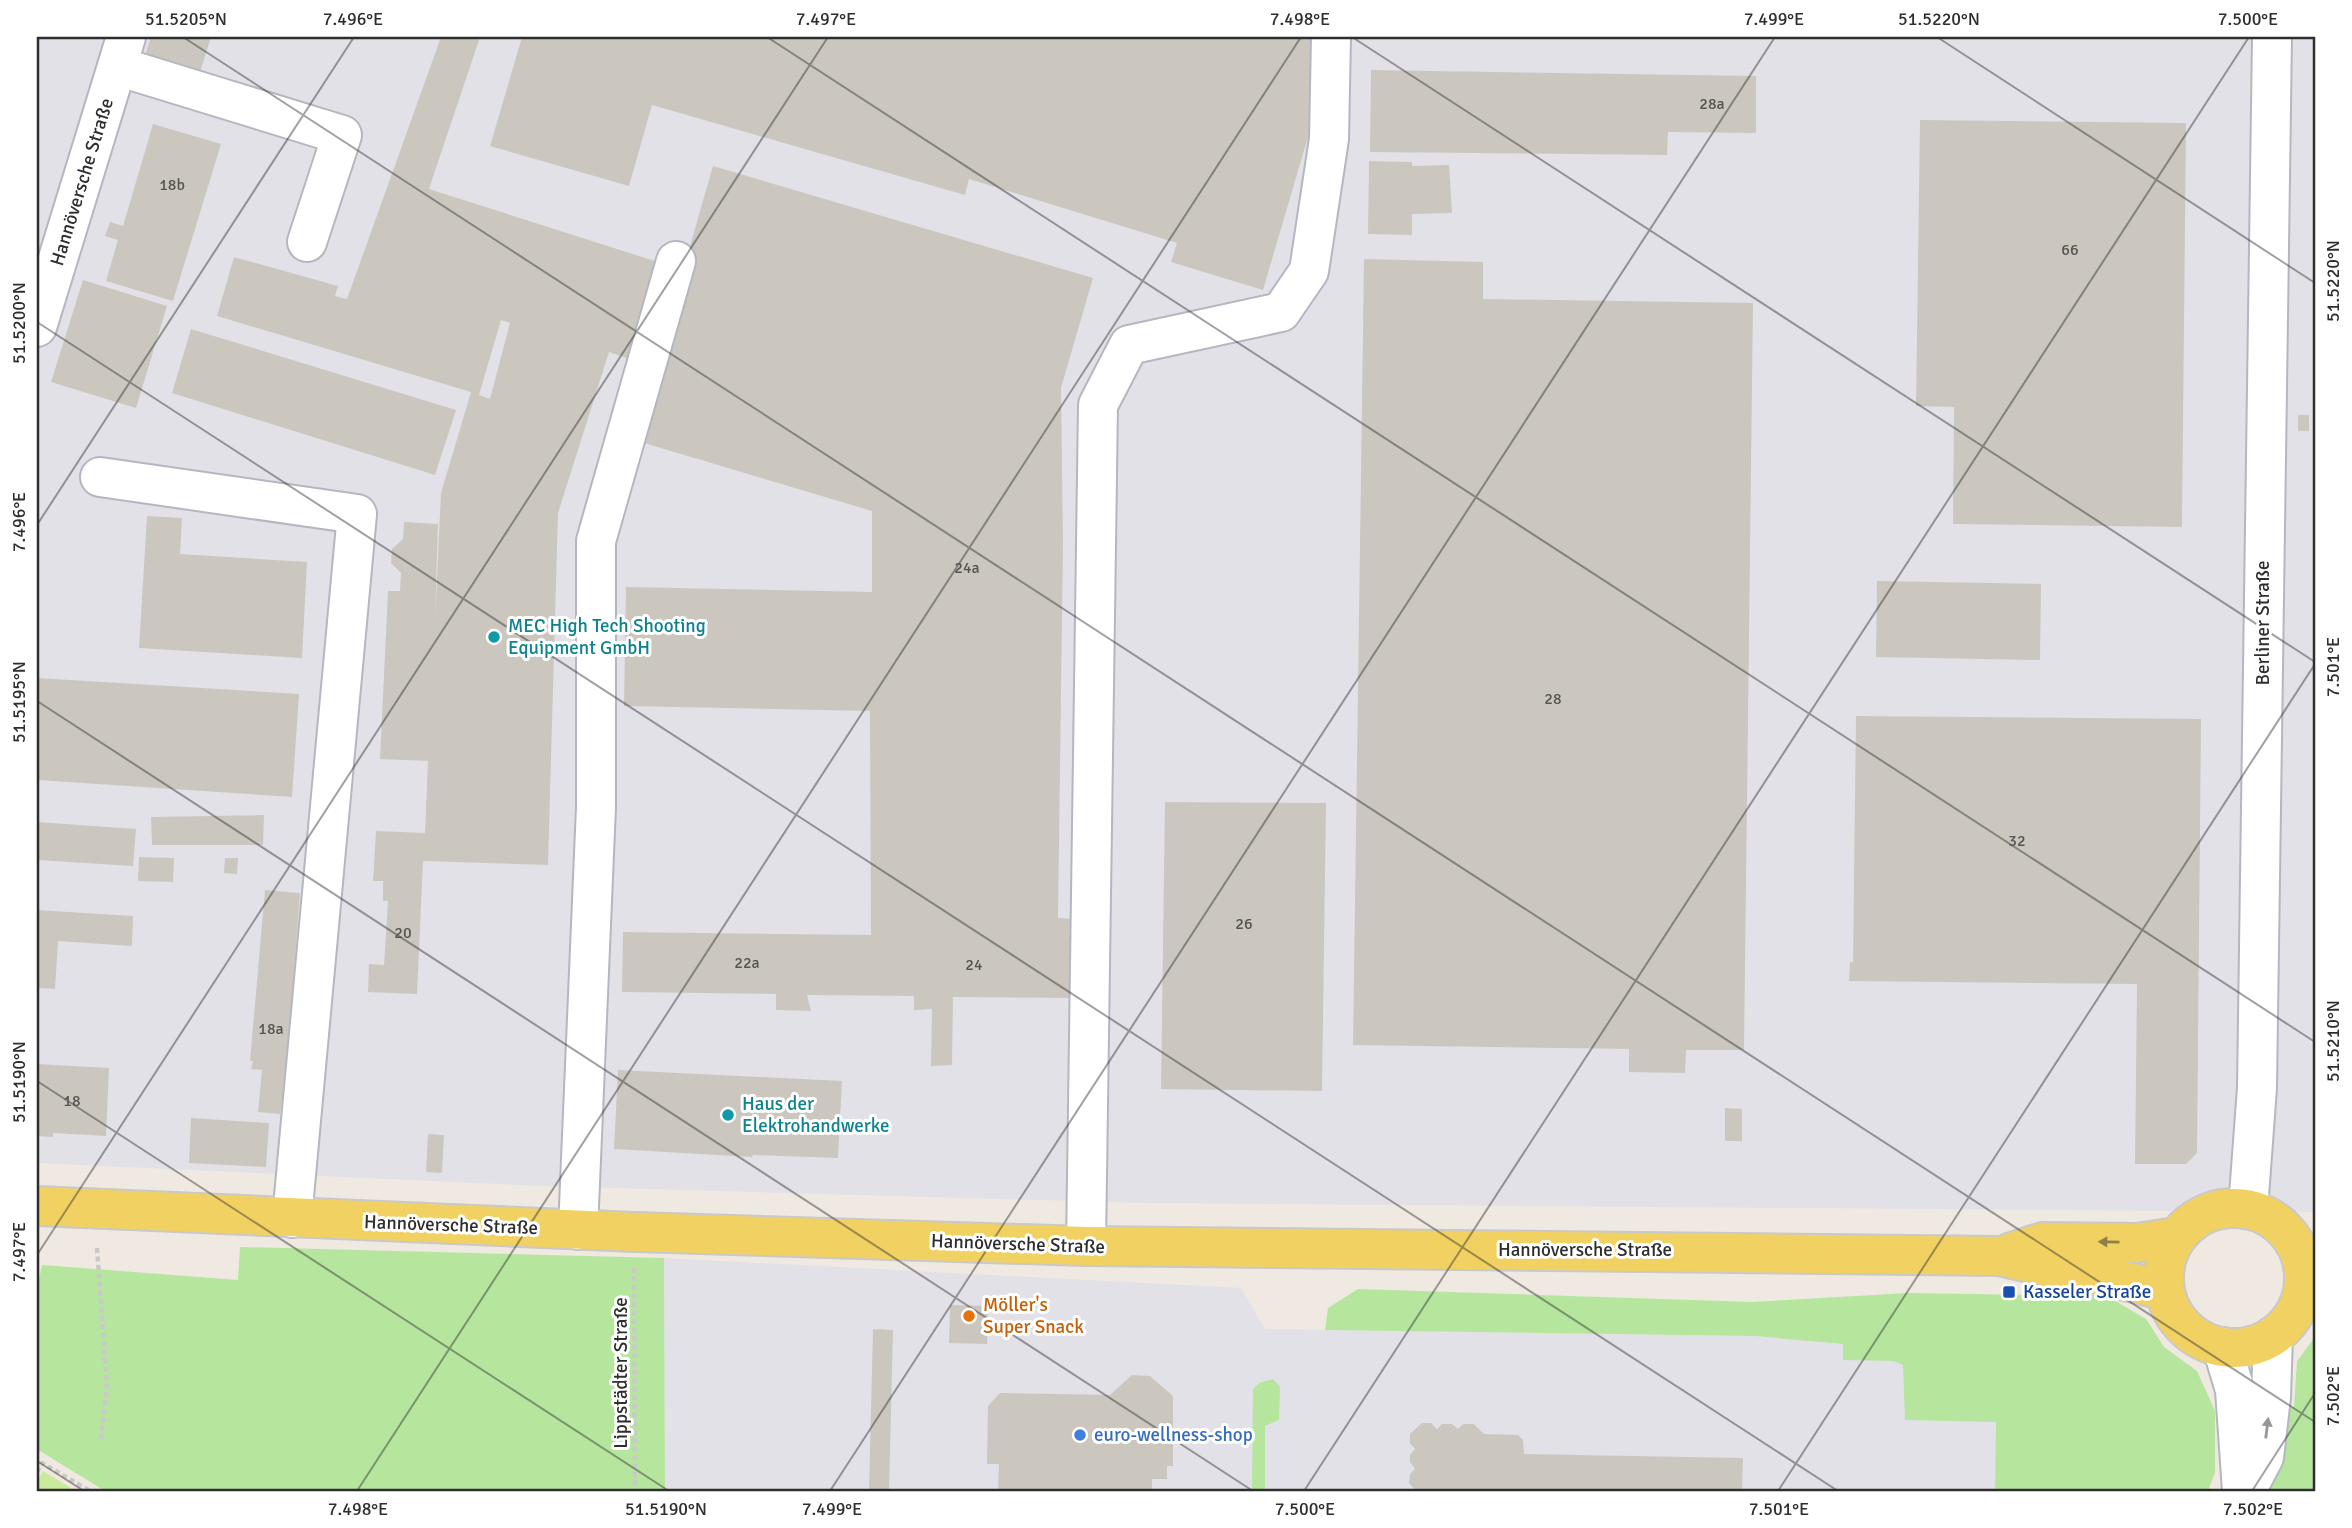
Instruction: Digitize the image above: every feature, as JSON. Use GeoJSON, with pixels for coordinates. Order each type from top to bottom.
{"type":"FeatureCollection","features":[{"type":"Feature","properties":{"kind":"main road","name":"Hannöversche Straße"},"geometry":{"type":"LineString","coordinates":[[37,1206],[578,1230],[1086,1246],[2000,1256],[2046,1268],[2117,1277],[2165,1291]]}},
{"type":"Feature","properties":{"kind":"main road"},"geometry":{"type":"LineString","coordinates":[[2226,1209],[2248,1209],[2277,1223],[2304,1241],[2302,1262],[2307,1303],[2273,1336],[2241,1348],[2222,1347],[2202,1340],[2186,1328],[2172,1310],[2165,1291],[2168,1256],[2177,1237],[2204,1214],[2226,1209]]}},
{"type":"Feature","properties":{"kind":"main road","name":"Hannöversche Straße"},"geometry":{"type":"LineString","coordinates":[[2000,1256],[2043,1242],[2137,1243],[2177,1237]]}},
{"type":"Feature","properties":{"kind":"street"},"geometry":{"type":"LineString","coordinates":[[1086,1246],[1098,405],[1129,345],[1281,312],[1309,271],[1329,139],[1331,37]]}},
{"type":"Feature","properties":{"kind":"street","name":"Berliner Straße"},"geometry":{"type":"LineString","coordinates":[[2248,1209],[2257,1088],[2272,37]]}},
{"type":"Feature","properties":{"kind":"street"},"geometry":{"type":"LineString","coordinates":[[122,51],[342,135],[307,242]]}},
{"type":"Feature","properties":{"kind":"street","name":"Hannöversche Straße"},"geometry":{"type":"LineString","coordinates":[[37,327],[122,51]]}},
{"type":"Feature","properties":{"kind":"street"},"geometry":{"type":"LineString","coordinates":[[578,1230],[596,807],[596,541],[676,261]]}},
{"type":"Feature","properties":{"kind":"street"},"geometry":{"type":"LineString","coordinates":[[100,477],[356,514],[292,1218]]}},
{"type":"Feature","properties":{"kind":"street"},"geometry":{"type":"LineString","coordinates":[[2244,1491],[2264,1457],[2271,1397],[2273,1336]]}},
{"type":"Feature","properties":{"kind":"street"},"geometry":{"type":"LineString","coordinates":[[2222,1347],[2235,1391],[2244,1491]]}},
{"type":"Feature","properties":{"kind":"path"},"geometry":{"type":"LineString","coordinates":[[97,1245],[107,1385],[101,1438]]}},
{"type":"Feature","properties":{"kind":"path","name":"Lippstädter Straße"},"geometry":{"type":"LineString","coordinates":[[634,1255],[635,1491]]}},
{"type":"Feature","properties":{"kind":"path"},"geometry":{"type":"LineString","coordinates":[[37,1472],[42,1463],[90,1491]]}},
{"type":"Feature","properties":{"kind":"shaded area"},"geometry":{"type":"Polygon","coordinates":[[[37,37],[2315,37],[2315,1212],[1145,1203],[541,1186],[37,1163],[37,37]]]}},
{"type":"Feature","properties":{"kind":"shaded area"},"geometry":{"type":"Polygon","coordinates":[[[664,1258],[1241,1288],[1265,1329],[1754,1336],[1988,1358],[2123,1491],[665,1491],[664,1258]]]}},
{"type":"Feature","properties":{"kind":"green space"},"geometry":{"type":"Polygon","coordinates":[[[240,1247],[664,1258],[665,1491],[105,1491],[40,1451],[37,1455],[37,1289],[42,1265],[238,1280],[240,1247]]]}},
{"type":"Feature","properties":{"kind":"green space"},"geometry":{"type":"Polygon","coordinates":[[[1358,1289],[1752,1302],[1908,1293],[2107,1296],[2146,1319],[2164,1347],[2197,1371],[2215,1411],[2215,1472],[2208,1491],[1995,1491],[1996,1422],[1905,1420],[1903,1365],[1894,1361],[1843,1360],[1843,1344],[1754,1336],[1325,1330],[1328,1308],[1358,1289]]]}},
{"type":"Feature","properties":{"kind":"green space"},"geometry":{"type":"Polygon","coordinates":[[[2315,1337],[2315,1491],[2270,1491],[2281,1407],[2294,1407],[2297,1361],[2315,1337]]]}},
{"type":"Feature","properties":{"kind":"green space"},"geometry":{"type":"Polygon","coordinates":[[[1273,1379],[1280,1387],[1279,1420],[1265,1426],[1265,1491],[1252,1491],[1253,1389],[1259,1383],[1273,1379]]]}},
{"type":"Feature","properties":{"kind":"green space"},"geometry":{"type":"Polygon","coordinates":[[[43,1471],[71,1488],[70,1491],[37,1491],[37,1482],[43,1471]]]}},
{"type":"Feature","properties":{"kind":"building"},"geometry":{"type":"Polygon","coordinates":[[[151,37],[211,37],[200,72],[145,55],[151,37]]]}},
{"type":"Feature","properties":{"kind":"building"},"geometry":{"type":"Polygon","coordinates":[[[441,37],[480,37],[429,189],[661,263],[633,360],[609,352],[558,513],[548,865],[423,861],[417,994],[368,992],[369,964],[384,965],[388,901],[383,901],[383,881],[373,881],[376,831],[425,833],[428,761],[380,759],[388,591],[400,591],[401,573],[391,563],[392,549],[403,539],[404,522],[438,524],[435,619],[441,493],[471,392],[217,316],[234,257],[338,286],[335,296],[347,299],[441,37]],[[501,320],[479,395],[490,399],[510,323],[501,320]]]}},
{"type":"Feature","properties":{"kind":"building"},"geometry":{"type":"Polygon","coordinates":[[[522,37],[1313,37],[1310,130],[1263,290],[1171,262],[1177,243],[969,179],[965,195],[652,105],[629,186],[490,146],[522,37]]]}},
{"type":"Feature","properties":{"kind":"building"},"geometry":{"type":"Polygon","coordinates":[[[1371,70],[1756,76],[1756,133],[1668,132],[1667,155],[1370,152],[1371,70]]]}},
{"type":"Feature","properties":{"kind":"building"},"geometry":{"type":"Polygon","coordinates":[[[1920,120],[2186,123],[2182,527],[1953,524],[1954,407],[1916,406],[1920,120]]]}},
{"type":"Feature","properties":{"kind":"building"},"geometry":{"type":"Polygon","coordinates":[[[153,124],[221,144],[173,301],[106,281],[118,240],[105,236],[110,222],[123,226],[153,124]]]}},
{"type":"Feature","properties":{"kind":"building"},"geometry":{"type":"Polygon","coordinates":[[[1369,161],[1412,162],[1412,166],[1449,165],[1452,213],[1412,214],[1412,235],[1368,234],[1369,161]]]}},
{"type":"Feature","properties":{"kind":"building"},"geometry":{"type":"Polygon","coordinates":[[[713,166],[1093,278],[1061,388],[1063,543],[1058,918],[1079,919],[1078,998],[953,997],[952,1065],[931,1066],[932,1009],[914,1010],[914,996],[807,995],[811,1011],[776,1010],[776,994],[622,992],[623,932],[871,935],[870,711],[624,706],[626,587],[872,592],[872,511],[634,440],[713,166]]]}},
{"type":"Feature","properties":{"kind":"building"},"geometry":{"type":"Polygon","coordinates":[[[1364,259],[1483,262],[1483,299],[1753,303],[1744,1050],[1686,1050],[1685,1073],[1629,1072],[1629,1049],[1353,1045],[1364,259]]]}},
{"type":"Feature","properties":{"kind":"building"},"geometry":{"type":"Polygon","coordinates":[[[83,280],[167,306],[136,408],[51,382],[83,280]]]}},
{"type":"Feature","properties":{"kind":"building"},"geometry":{"type":"Polygon","coordinates":[[[191,329],[456,410],[435,475],[172,393],[191,329]]]}},
{"type":"Feature","properties":{"kind":"building"},"geometry":{"type":"Polygon","coordinates":[[[2298,415],[2309,415],[2309,431],[2298,431],[2298,415]]]}},
{"type":"Feature","properties":{"kind":"building"},"geometry":{"type":"Polygon","coordinates":[[[147,516],[182,518],[180,554],[307,562],[302,658],[139,648],[147,516]]]}},
{"type":"Feature","properties":{"kind":"building"},"geometry":{"type":"Polygon","coordinates":[[[1877,581],[2041,584],[2040,660],[1876,657],[1877,581]]]}},
{"type":"Feature","properties":{"kind":"building"},"geometry":{"type":"Polygon","coordinates":[[[37,678],[299,694],[292,797],[37,780],[37,678]]]}},
{"type":"Feature","properties":{"kind":"building"},"geometry":{"type":"Polygon","coordinates":[[[1856,716],[2201,719],[2197,1153],[2186,1164],[2135,1164],[2137,984],[1849,981],[1850,962],[1853,962],[1856,716]]]}},
{"type":"Feature","properties":{"kind":"building"},"geometry":{"type":"Polygon","coordinates":[[[1165,802],[1326,803],[1322,1091],[1161,1089],[1165,802]]]}},
{"type":"Feature","properties":{"kind":"building"},"geometry":{"type":"Polygon","coordinates":[[[264,815],[263,845],[152,845],[151,817],[264,815]]]}},
{"type":"Feature","properties":{"kind":"building"},"geometry":{"type":"Polygon","coordinates":[[[37,822],[136,829],[133,866],[37,860],[37,822]]]}},
{"type":"Feature","properties":{"kind":"building"},"geometry":{"type":"Polygon","coordinates":[[[139,857],[174,858],[173,882],[138,881],[139,857]]]}},
{"type":"Feature","properties":{"kind":"building"},"geometry":{"type":"Polygon","coordinates":[[[225,858],[238,858],[237,874],[224,873],[225,858]]]}},
{"type":"Feature","properties":{"kind":"building"},"geometry":{"type":"Polygon","coordinates":[[[265,890],[300,893],[287,1064],[280,1114],[258,1112],[262,1070],[251,1069],[253,1061],[250,1061],[265,890]]]}},
{"type":"Feature","properties":{"kind":"building"},"geometry":{"type":"Polygon","coordinates":[[[37,910],[133,916],[132,946],[58,941],[55,989],[37,988],[37,910]]]}},
{"type":"Feature","properties":{"kind":"building"},"geometry":{"type":"Polygon","coordinates":[[[37,1064],[109,1068],[106,1136],[53,1133],[53,1137],[37,1136],[37,1064]]]}},
{"type":"Feature","properties":{"kind":"building","name":"Haus der Elektrohandwerke"},"geometry":{"type":"Polygon","coordinates":[[[618,1070],[842,1081],[838,1158],[752,1157],[614,1149],[618,1070]]]}},
{"type":"Feature","properties":{"kind":"building"},"geometry":{"type":"Polygon","coordinates":[[[1725,1108],[1742,1109],[1742,1141],[1725,1141],[1725,1108]]]}},
{"type":"Feature","properties":{"kind":"building"},"geometry":{"type":"Polygon","coordinates":[[[191,1118],[269,1123],[266,1167],[189,1163],[191,1118]]]}},
{"type":"Feature","properties":{"kind":"building"},"geometry":{"type":"Polygon","coordinates":[[[428,1134],[444,1135],[442,1173],[426,1172],[428,1134]]]}},
{"type":"Feature","properties":{"kind":"building","name":"Möller's Super Snack"},"geometry":{"type":"Polygon","coordinates":[[[950,1305],[988,1306],[987,1344],[949,1343],[950,1305]]]}},
{"type":"Feature","properties":{"kind":"building"},"geometry":{"type":"Polygon","coordinates":[[[873,1329],[893,1330],[889,1491],[869,1491],[873,1329]]]}},
{"type":"Feature","properties":{"kind":"building","name":"euro-wellness-shop"},"geometry":{"type":"Polygon","coordinates":[[[1132,1375],[1150,1376],[1173,1396],[1173,1466],[1167,1466],[1167,1479],[1152,1479],[1152,1491],[998,1491],[999,1464],[987,1464],[988,1406],[1000,1393],[1110,1395],[1132,1375]]]}},
{"type":"Feature","properties":{"kind":"building"},"geometry":{"type":"Polygon","coordinates":[[[1422,1423],[1431,1423],[1437,1429],[1442,1424],[1452,1424],[1458,1429],[1463,1424],[1474,1424],[1484,1434],[1518,1435],[1523,1440],[1524,1454],[1743,1458],[1742,1491],[1416,1491],[1409,1483],[1410,1474],[1415,1469],[1410,1462],[1410,1455],[1415,1449],[1410,1443],[1410,1434],[1422,1423]]]}},
{"type":"Feature","properties":{"kind":"place","name":"MEC High Tech Shooting Equipment GmbH"},"geometry":{"type":"Point","coordinates":[494,637]}},
{"type":"Feature","properties":{"kind":"place","name":"Haus der Elektrohandwerke"},"geometry":{"type":"Point","coordinates":[728,1115]}},
{"type":"Feature","properties":{"kind":"place","name":"Kasseler Straße"},"geometry":{"type":"Point","coordinates":[2009,1292]}},
{"type":"Feature","properties":{"kind":"place","name":"Möller's Super Snack"},"geometry":{"type":"Point","coordinates":[969,1316]}},
{"type":"Feature","properties":{"kind":"place","name":"euro-wellness-shop"},"geometry":{"type":"Point","coordinates":[1080,1435]}}]}
